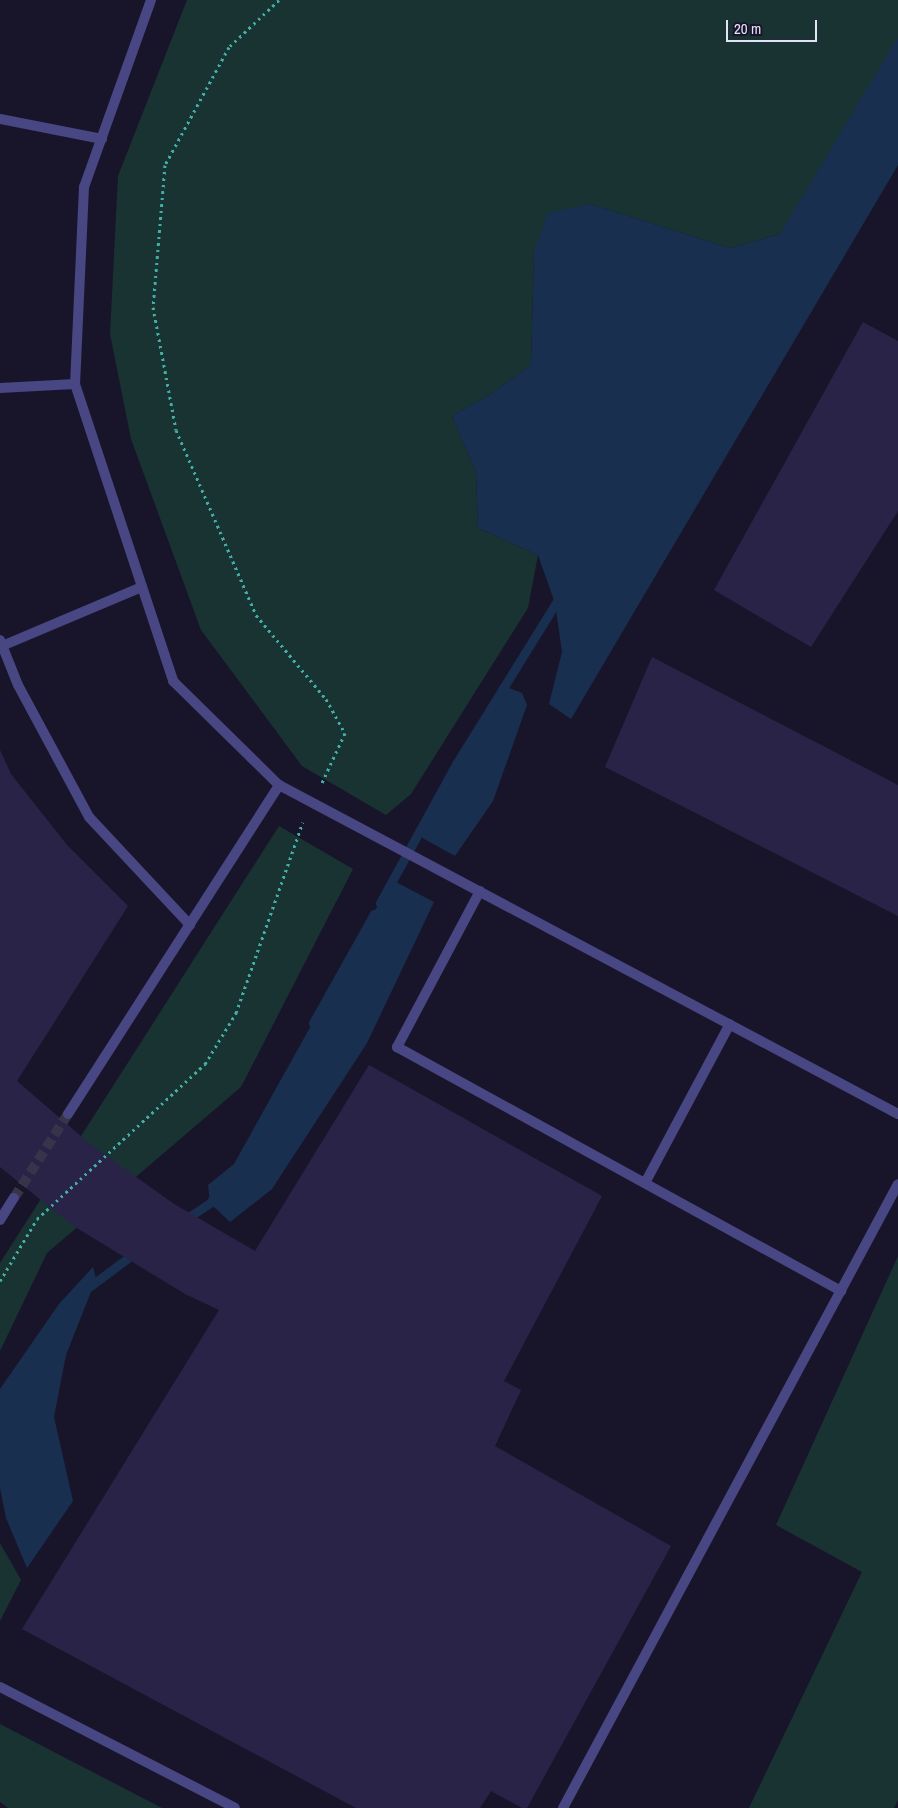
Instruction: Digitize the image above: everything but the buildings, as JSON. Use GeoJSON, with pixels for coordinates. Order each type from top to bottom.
{"type":"FeatureCollection","features":[{"type":"Feature","properties":{"kind":"street"},"geometry":{"type":"LineString","coordinates":[[151,0],[84,187],[74,384],[174,680],[279,785],[898,1114]]}},
{"type":"Feature","properties":{"kind":"street"},"geometry":{"type":"LineString","coordinates":[[0,119],[102,139]]}},
{"type":"Feature","properties":{"kind":"street"},"geometry":{"type":"LineString","coordinates":[[0,388],[74,384]]}},
{"type":"Feature","properties":{"kind":"street"},"geometry":{"type":"LineString","coordinates":[[142,587],[1,643],[18,684],[89,817],[190,925]]}},
{"type":"Feature","properties":{"kind":"street"},"geometry":{"type":"LineString","coordinates":[[68,1114],[279,785]]}},
{"type":"Feature","properties":{"kind":"street"},"geometry":{"type":"LineString","coordinates":[[480,891],[397,1047],[841,1290]]}},
{"type":"Feature","properties":{"kind":"street"},"geometry":{"type":"LineString","coordinates":[[645,1183],[730,1024]]}},
{"type":"Feature","properties":{"kind":"street"},"geometry":{"type":"LineString","coordinates":[[563,1808],[898,1184]]}},
{"type":"Feature","properties":{"kind":"street"},"geometry":{"type":"LineString","coordinates":[[0,1220],[14,1198]]}},
{"type":"Feature","properties":{"kind":"street"},"geometry":{"type":"LineString","coordinates":[[0,1687],[235,1808]]}},
{"type":"Feature","properties":{"kind":"path"},"geometry":{"type":"LineString","coordinates":[[0,1281],[37,1219],[205,1064],[236,1013],[310,801],[328,772],[345,733],[326,699],[256,615],[176,430],[153,307],[165,165],[229,47],[279,0]]}},
{"type":"Feature","properties":{"kind":"green space"},"geometry":{"type":"Polygon","coordinates":[[[187,0],[898,0],[898,73],[780,234],[730,248],[590,204],[534,251],[531,365],[491,394],[452,416],[476,472],[478,528],[538,555],[528,608],[411,794],[386,815],[302,766],[201,630],[131,439],[110,334],[118,176],[187,0]]]}},
{"type":"Feature","properties":{"kind":"green space"},"geometry":{"type":"Polygon","coordinates":[[[279,826],[353,869],[241,1087],[47,1253],[0,1351],[0,1263],[279,826]]]}},
{"type":"Feature","properties":{"kind":"green space"},"geometry":{"type":"Polygon","coordinates":[[[898,1256],[898,1800],[894,1808],[749,1808],[862,1572],[776,1525],[898,1256]]]}},
{"type":"Feature","properties":{"kind":"green space"},"geometry":{"type":"Polygon","coordinates":[[[0,1543],[21,1580],[0,1621],[0,1543]]]}},
{"type":"Feature","properties":{"kind":"green space"},"geometry":{"type":"Polygon","coordinates":[[[0,1724],[162,1808],[8,1808],[0,1802],[0,1724]]]}},
{"type":"Feature","properties":{"kind":"water"},"geometry":{"type":"Polygon","coordinates":[[[898,37],[898,165],[571,719],[549,704],[562,652],[555,603],[538,555],[478,528],[476,472],[452,416],[491,394],[531,365],[534,251],[548,213],[590,204],[730,248],[780,234],[898,37]]]}},
{"type":"Feature","properties":{"kind":"water"},"geometry":{"type":"Polygon","coordinates":[[[504,686],[522,693],[527,705],[493,801],[455,856],[417,835],[504,686]]]}},
{"type":"Feature","properties":{"kind":"water"},"geometry":{"type":"Polygon","coordinates":[[[392,880],[434,902],[367,1043],[272,1189],[230,1222],[210,1203],[208,1185],[234,1164],[392,880]]]}},
{"type":"Feature","properties":{"kind":"water"},"geometry":{"type":"Polygon","coordinates":[[[93,1267],[96,1279],[66,1355],[54,1417],[73,1501],[27,1568],[6,1518],[0,1488],[0,1389],[59,1304],[93,1267]]]}},
{"type":"Feature","properties":{"kind":"waterway"},"geometry":{"type":"LineString","coordinates":[[380,903],[456,764],[562,593]]}},
{"type":"Feature","properties":{"kind":"waterway"},"geometry":{"type":"LineString","coordinates":[[313,1023],[374,914]]}},
{"type":"Feature","properties":{"kind":"waterway"},"geometry":{"type":"LineString","coordinates":[[183,1221],[210,1203],[216,1193]]}},
{"type":"Feature","properties":{"kind":"waterway"},"geometry":{"type":"LineString","coordinates":[[89,1287],[136,1252]]}},
{"type":"Feature","properties":{"kind":"tunnel"},"geometry":{"type":"LineString","coordinates":[[14,1198],[68,1114]]}}]}
